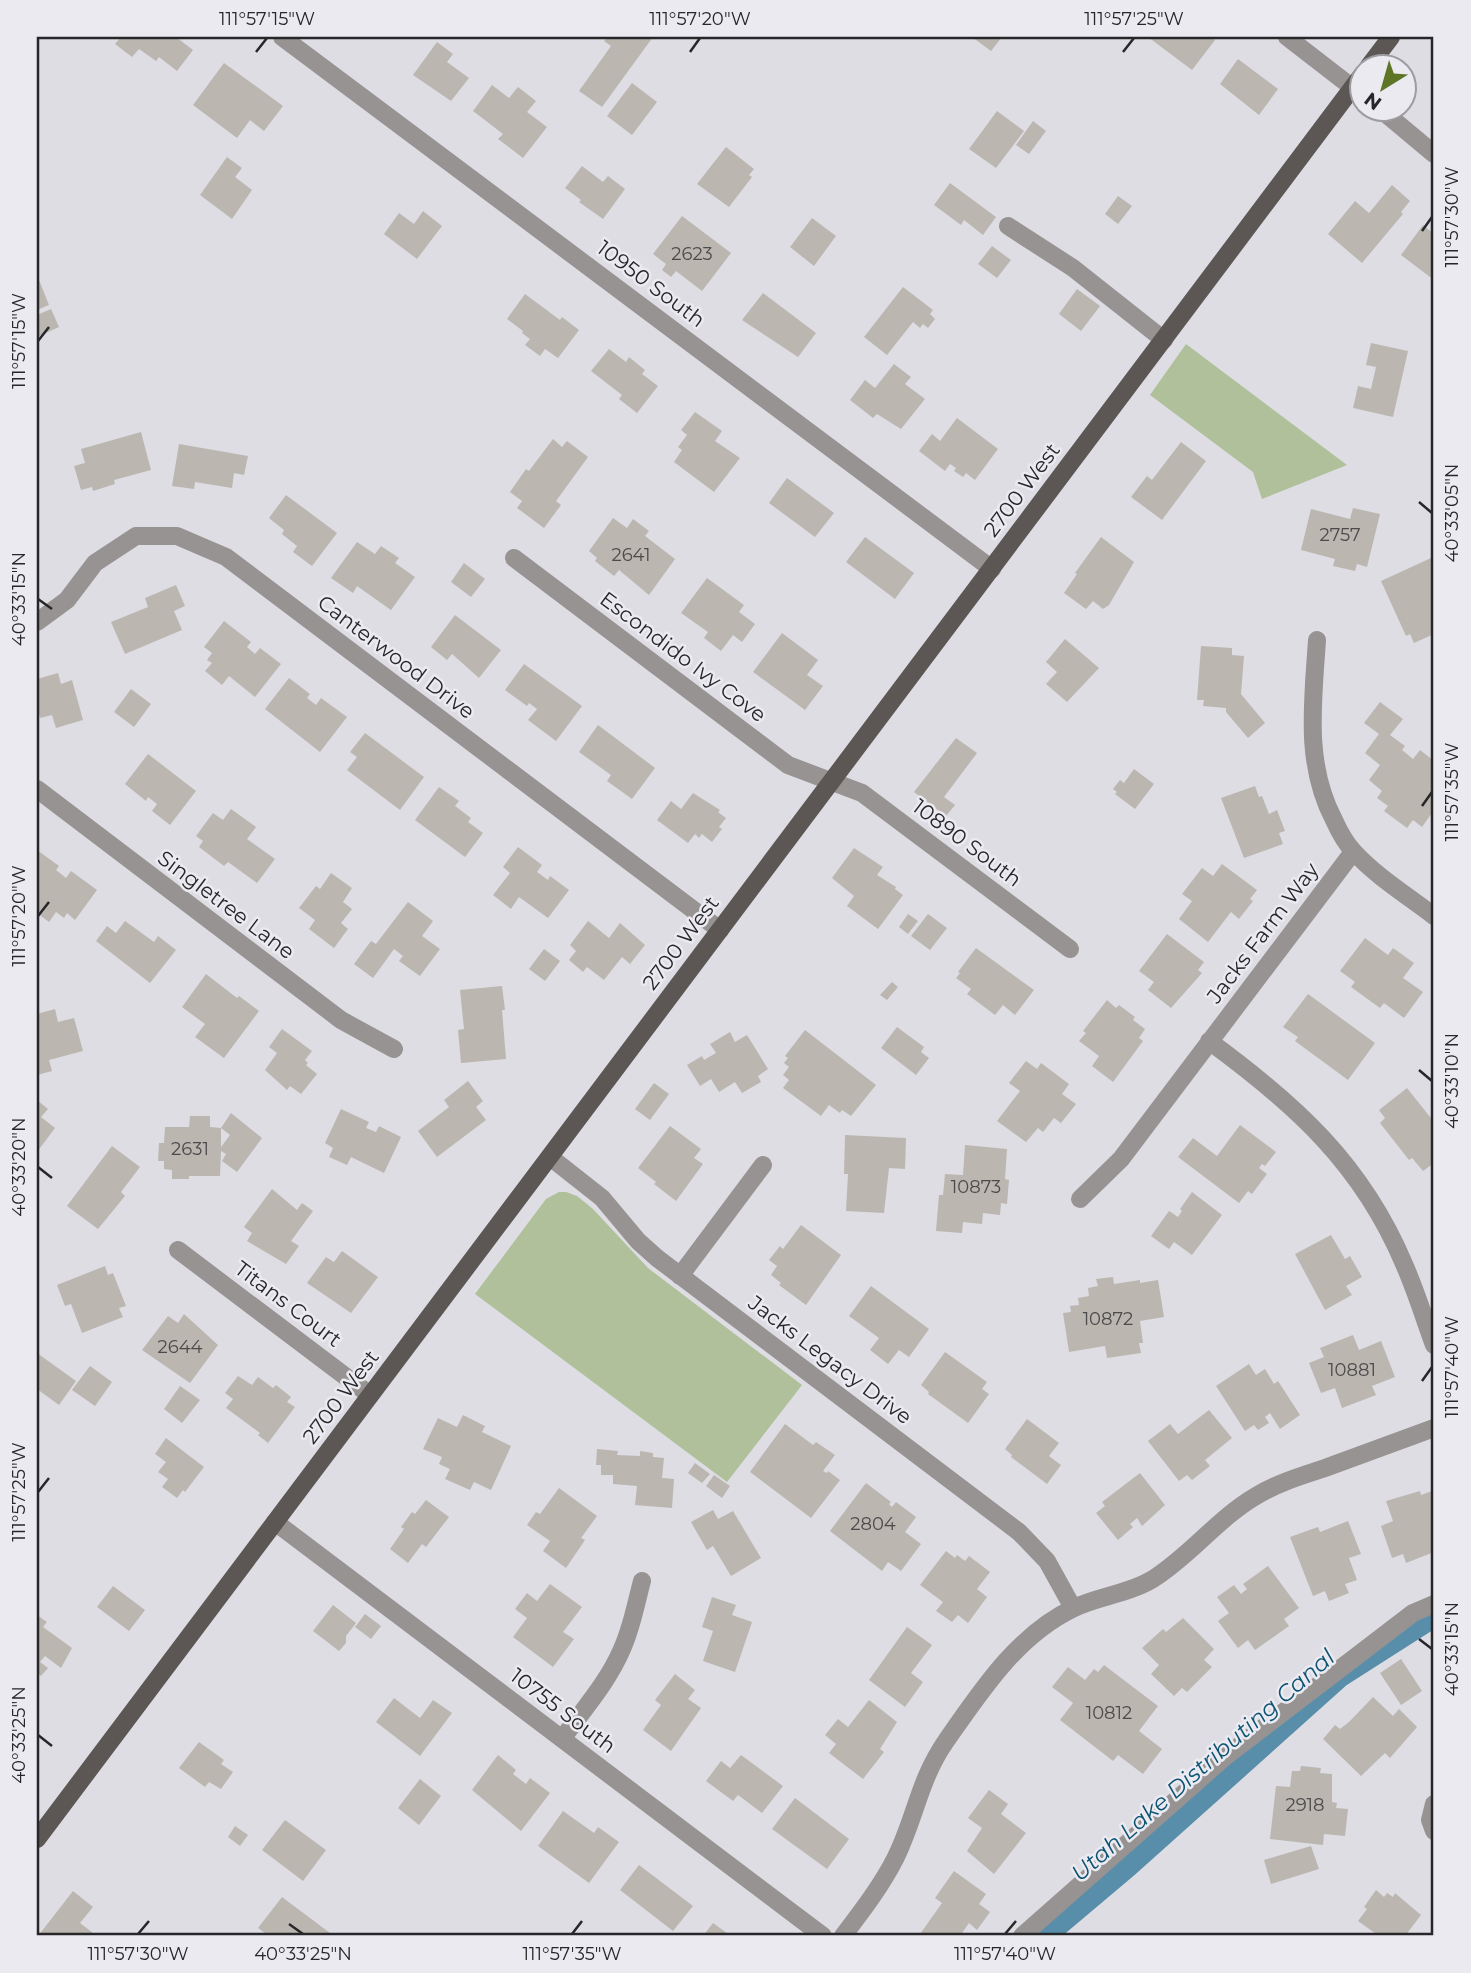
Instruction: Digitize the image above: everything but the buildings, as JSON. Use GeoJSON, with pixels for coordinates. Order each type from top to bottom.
{"type":"FeatureCollection","features":[{"type":"Feature","properties":{"kind":"main road"},"geometry":{"type":"LineString","coordinates":[[1380,52],[1391,37]]}},
{"type":"Feature","properties":{"kind":"main road","name":"2700 West"},"geometry":{"type":"LineString","coordinates":[[37,1839],[1164,340],[1348,102]]}},
{"type":"Feature","properties":{"kind":"street","name":"10950 South"},"geometry":{"type":"LineString","coordinates":[[282,37],[992,569]]}},
{"type":"Feature","properties":{"kind":"street"},"geometry":{"type":"LineString","coordinates":[[1287,37],[1348,78]]}},
{"type":"Feature","properties":{"kind":"street"},"geometry":{"type":"LineString","coordinates":[[1395,122],[1434,154]]}},
{"type":"Feature","properties":{"kind":"street"},"geometry":{"type":"LineString","coordinates":[[1008,226],[1073,268],[1164,340]]}},
{"type":"Feature","properties":{"kind":"street","name":"Canterwood Drive"},"geometry":{"type":"LineString","coordinates":[[37,622],[67,600],[95,563],[136,536],[177,536],[226,557],[720,930]]}},
{"type":"Feature","properties":{"kind":"street","name":"Escondido Ivy Cove"},"geometry":{"type":"LineString","coordinates":[[514,558],[788,765],[831,782]]}},
{"type":"Feature","properties":{"kind":"street"},"geometry":{"type":"LineString","coordinates":[[1317,640],[1312,726],[1314,759],[1332,816],[1353,852],[1434,916]]}},
{"type":"Feature","properties":{"kind":"street","name":"10890 South"},"geometry":{"type":"LineString","coordinates":[[831,782],[862,793],[1070,949]]}},
{"type":"Feature","properties":{"kind":"street","name":"Singletree Lane"},"geometry":{"type":"LineString","coordinates":[[37,789],[341,1020],[394,1049]]}},
{"type":"Feature","properties":{"kind":"street","name":"Jacks Farm Way"},"geometry":{"type":"LineString","coordinates":[[1080,1199],[1121,1159],[1353,852]]}},
{"type":"Feature","properties":{"kind":"street"},"geometry":{"type":"LineString","coordinates":[[1209,1041],[1298,1111],[1353,1174],[1376,1209],[1395,1246],[1434,1345]]}},
{"type":"Feature","properties":{"kind":"street","name":"Jacks Legacy Drive"},"geometry":{"type":"LineString","coordinates":[[550,1157],[601,1198],[638,1241],[680,1276],[1009,1523],[1047,1561],[1073,1608]]}},
{"type":"Feature","properties":{"kind":"street"},"geometry":{"type":"LineString","coordinates":[[680,1276],[763,1165]]}},
{"type":"Feature","properties":{"kind":"street","name":"Titans Court"},"geometry":{"type":"LineString","coordinates":[[177,1250],[370,1395]]}},
{"type":"Feature","properties":{"kind":"street"},"geometry":{"type":"LineString","coordinates":[[844,1936],[896,1858],[924,1779],[948,1739],[1023,1643],[1073,1608],[1150,1581],[1183,1558],[1223,1519],[1269,1489],[1434,1428]]}},
{"type":"Feature","properties":{"kind":"street","name":"10755 South"},"geometry":{"type":"LineString","coordinates":[[275,1522],[823,1936]]}},
{"type":"Feature","properties":{"kind":"street"},"geometry":{"type":"LineString","coordinates":[[562,1739],[617,1661],[629,1630],[642,1581]]}},
{"type":"Feature","properties":{"kind":"street"},"geometry":{"type":"LineString","coordinates":[[1022,1936],[1226,1756],[1413,1613],[1434,1604]]}},
{"type":"Feature","properties":{"kind":"green space"},"geometry":{"type":"Polygon","coordinates":[[[1186,344],[1347,465],[1262,499],[1253,472],[1150,395],[1186,344]]]}},
{"type":"Feature","properties":{"kind":"green space"},"geometry":{"type":"Polygon","coordinates":[[[559,1192],[577,1196],[593,1209],[648,1268],[802,1385],[727,1482],[475,1294],[546,1199],[559,1192]]]}},
{"type":"Feature","properties":{"kind":"waterway","name":"Utah Lake Distributing Canal"},"geometry":{"type":"LineString","coordinates":[[1046,1936],[1129,1866],[1340,1677],[1434,1617]]}}]}
